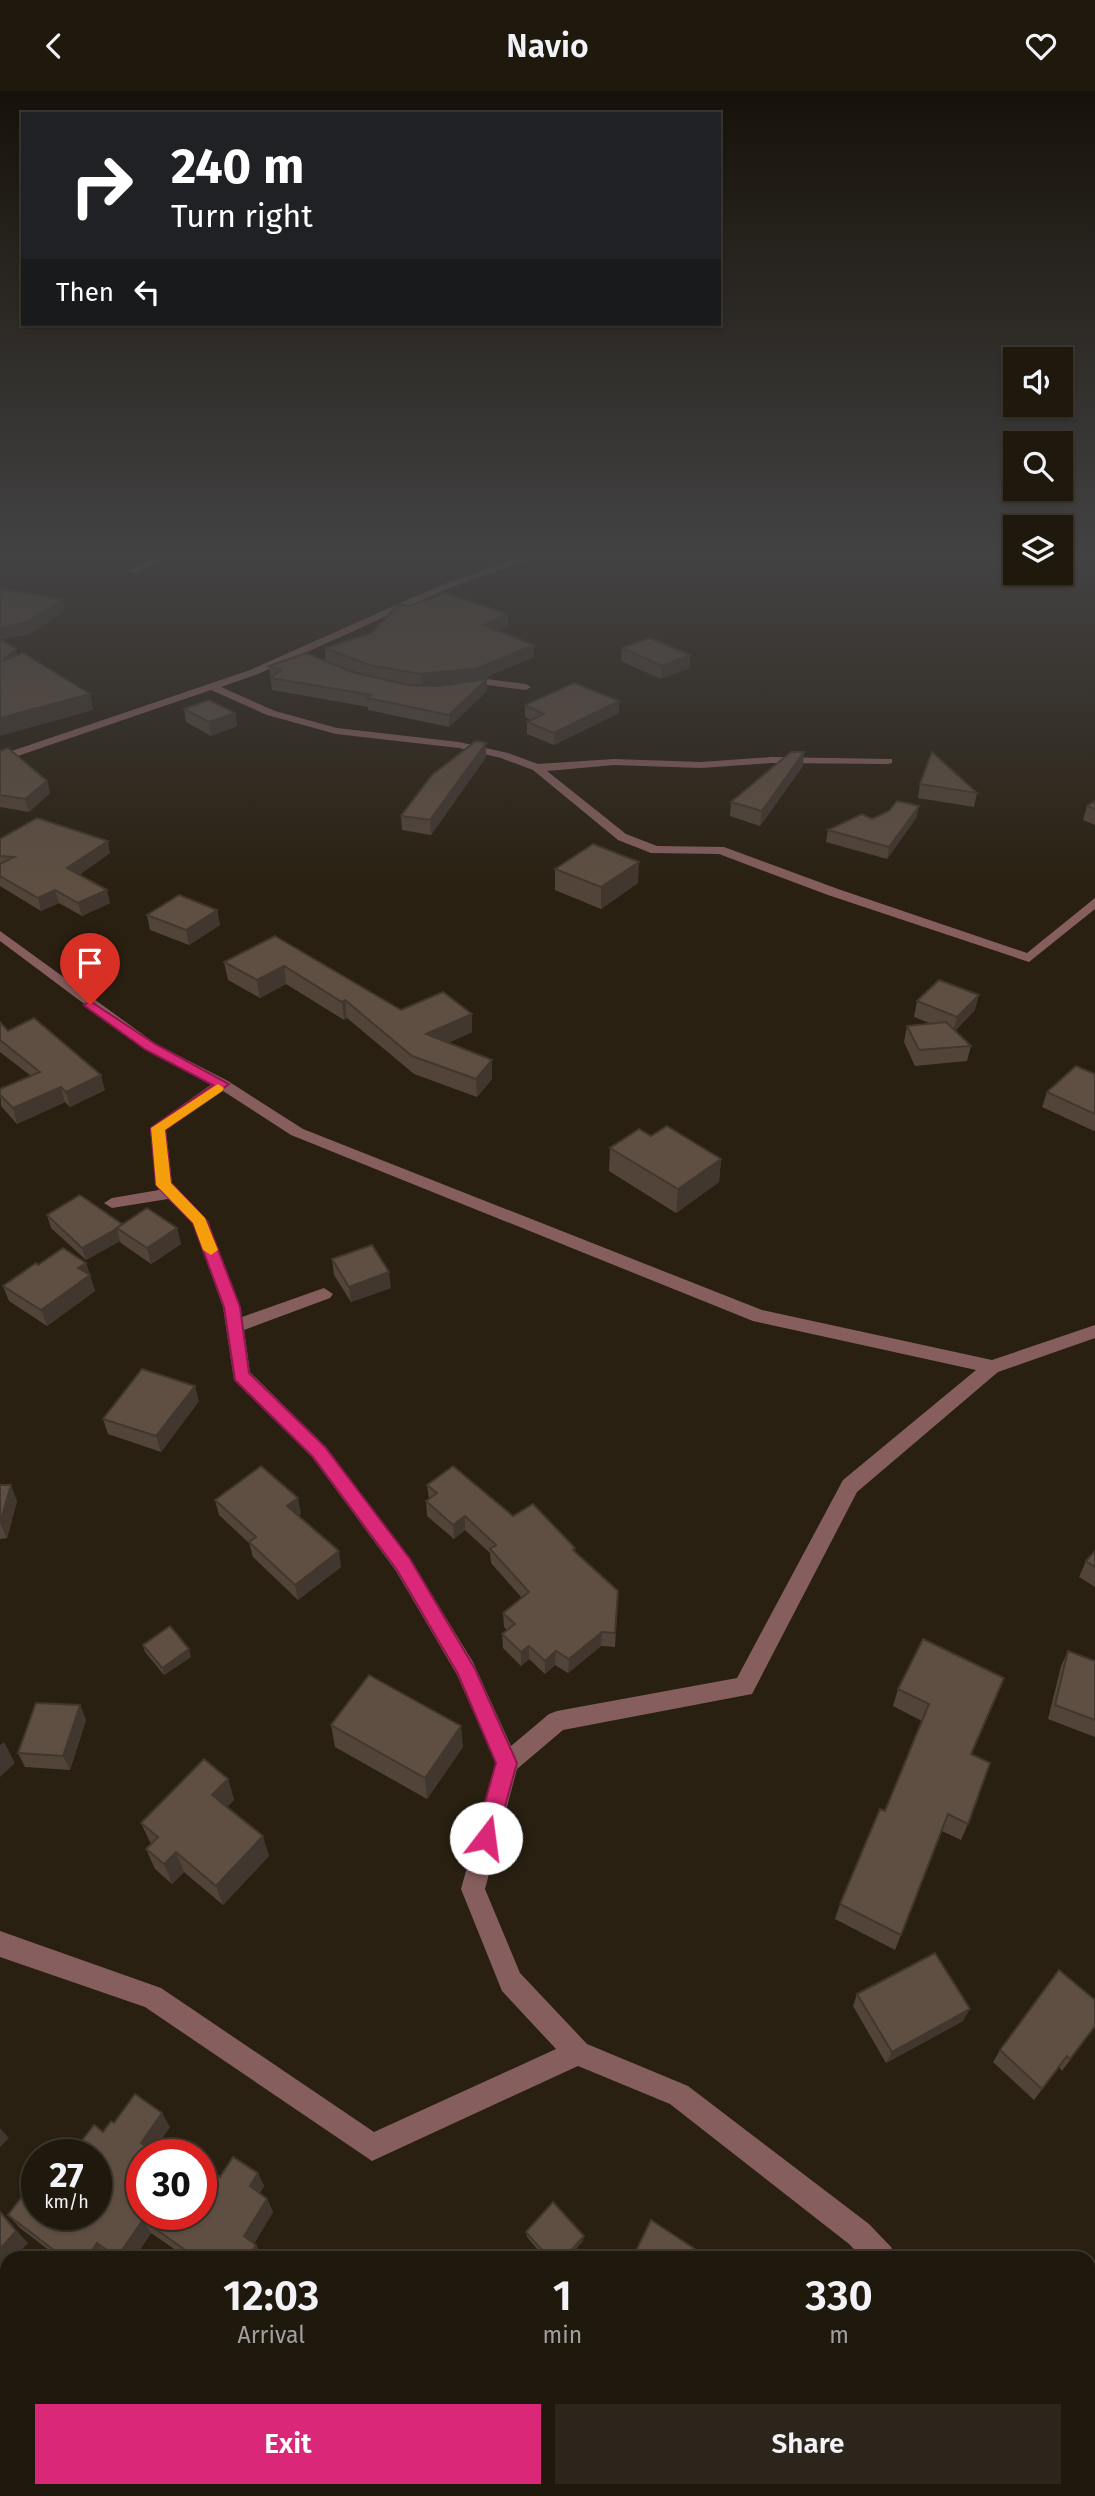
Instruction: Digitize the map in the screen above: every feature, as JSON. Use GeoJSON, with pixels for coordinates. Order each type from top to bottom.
{"type":"FeatureCollection","features":[{"type":"Feature","properties":{"kind":"street"},"geometry":{"type":"LineString","coordinates":[[0,759],[269,667]]}},
{"type":"Feature","properties":{"kind":"street"},"geometry":{"type":"LineString","coordinates":[[451,689],[487,683],[526,687]]}},
{"type":"Feature","properties":{"kind":"street"},"geometry":{"type":"LineString","coordinates":[[213,687],[271,713],[336,731],[459,745],[504,755],[537,768],[622,837],[655,850],[720,850],[833,892],[1029,958],[1095,902]]}},
{"type":"Feature","properties":{"kind":"street"},"geometry":{"type":"LineString","coordinates":[[537,768],[614,762],[701,765],[771,760],[888,761]]}},
{"type":"Feature","properties":{"kind":"street"},"geometry":{"type":"LineString","coordinates":[[0,935],[151,1047],[223,1084],[297,1132],[759,1316],[992,1367]]}},
{"type":"Feature","properties":{"kind":"street"},"geometry":{"type":"LineString","coordinates":[[223,1084],[158,1128],[164,1185],[200,1221],[232,1307],[241,1375],[319,1452],[403,1565],[465,1669],[507,1763]]}},
{"type":"Feature","properties":{"kind":"street"},"geometry":{"type":"LineString","coordinates":[[112,1203],[172,1193]]}},
{"type":"Feature","properties":{"kind":"street"},"geometry":{"type":"LineString","coordinates":[[235,1326],[324,1294]]}},
{"type":"Feature","properties":{"kind":"street"},"geometry":{"type":"LineString","coordinates":[[875,2251],[859,2234],[679,2095],[578,2053],[511,1982],[472,1889],[507,1763],[557,1721],[744,1687],[850,1486],[992,1367],[1095,1332]]}},
{"type":"Feature","properties":{"kind":"street"},"geometry":{"type":"LineString","coordinates":[[0,1944],[152,1997],[372,2147],[578,2053]]}},
{"type":"Feature","properties":{"kind":"building"},"geometry":{"type":"Polygon","coordinates":[[[0,667],[46,667],[90,694],[0,718],[0,667]]]}},
{"type":"Feature","properties":{"kind":"building"},"geometry":{"type":"Polygon","coordinates":[[[273,667],[340,667],[408,685],[438,686],[487,679],[449,715],[367,698],[371,695],[271,678],[281,670],[273,667]]]}},
{"type":"Feature","properties":{"kind":"building"},"geometry":{"type":"Polygon","coordinates":[[[382,667],[482,668],[421,674],[382,667]]]}},
{"type":"Feature","properties":{"kind":"building"},"geometry":{"type":"Polygon","coordinates":[[[574,683],[619,701],[554,733],[527,722],[544,714],[525,705],[574,683]]]}},
{"type":"Feature","properties":{"kind":"building"},"geometry":{"type":"Polygon","coordinates":[[[209,700],[235,713],[209,722],[184,709],[209,700]]]}},
{"type":"Feature","properties":{"kind":"building"},"geometry":{"type":"Polygon","coordinates":[[[476,741],[486,743],[430,820],[401,816],[432,775],[476,741]]]}},
{"type":"Feature","properties":{"kind":"building"},"geometry":{"type":"Polygon","coordinates":[[[8,748],[47,781],[25,799],[0,795],[0,751],[8,748]]]}},
{"type":"Feature","properties":{"kind":"building"},"geometry":{"type":"Polygon","coordinates":[[[791,752],[804,752],[762,811],[731,802],[791,752]]]}},
{"type":"Feature","properties":{"kind":"building"},"geometry":{"type":"Polygon","coordinates":[[[932,752],[977,793],[920,784],[932,752]]]}},
{"type":"Feature","properties":{"kind":"building"},"geometry":{"type":"Polygon","coordinates":[[[897,801],[919,806],[889,847],[828,830],[862,814],[872,819],[889,811],[897,801]]]}},
{"type":"Feature","properties":{"kind":"building"},"geometry":{"type":"Polygon","coordinates":[[[1095,801],[1095,809],[1087,806],[1095,801]]]}},
{"type":"Feature","properties":{"kind":"building"},"geometry":{"type":"Polygon","coordinates":[[[37,818],[108,841],[67,868],[107,890],[78,903],[55,890],[38,898],[0,876],[0,864],[14,857],[0,856],[0,839],[37,818]]]}},
{"type":"Feature","properties":{"kind":"building"},"geometry":{"type":"Polygon","coordinates":[[[593,844],[639,862],[601,887],[555,869],[593,844]]]}},
{"type":"Feature","properties":{"kind":"building"},"geometry":{"type":"Polygon","coordinates":[[[179,895],[217,910],[186,930],[147,915],[179,895]]]}},
{"type":"Feature","properties":{"kind":"building"},"geometry":{"type":"Polygon","coordinates":[[[275,936],[401,1010],[443,992],[472,1014],[426,1034],[492,1060],[476,1079],[412,1056],[345,1000],[342,1002],[284,966],[257,980],[224,962],[275,936]]]}},
{"type":"Feature","properties":{"kind":"building"},"geometry":{"type":"Polygon","coordinates":[[[939,980],[979,995],[957,1017],[917,1001],[939,980]]]}},
{"type":"Feature","properties":{"kind":"building"},"geometry":{"type":"Polygon","coordinates":[[[34,1018],[101,1075],[66,1092],[61,1087],[13,1108],[0,1095],[0,1089],[40,1072],[0,1040],[0,1022],[8,1031],[34,1018]]]}},
{"type":"Feature","properties":{"kind":"building"},"geometry":{"type":"Polygon","coordinates":[[[946,1022],[971,1046],[919,1050],[907,1026],[946,1022]]]}},
{"type":"Feature","properties":{"kind":"building"},"geometry":{"type":"Polygon","coordinates":[[[1076,1066],[1095,1074],[1095,1114],[1047,1092],[1076,1066]]]}},
{"type":"Feature","properties":{"kind":"building"},"geometry":{"type":"Polygon","coordinates":[[[667,1126],[721,1159],[678,1189],[610,1148],[639,1129],[651,1136],[667,1126]]]}},
{"type":"Feature","properties":{"kind":"building"},"geometry":{"type":"Polygon","coordinates":[[[80,1195],[122,1224],[82,1248],[47,1215],[80,1195]]]}},
{"type":"Feature","properties":{"kind":"building"},"geometry":{"type":"Polygon","coordinates":[[[147,1208],[177,1228],[147,1248],[117,1228],[147,1208]]]}},
{"type":"Feature","properties":{"kind":"building"},"geometry":{"type":"Polygon","coordinates":[[[372,1245],[389,1272],[349,1287],[332,1259],[372,1245]]]}},
{"type":"Feature","properties":{"kind":"building"},"geometry":{"type":"Polygon","coordinates":[[[63,1248],[86,1263],[78,1268],[90,1275],[41,1310],[3,1286],[36,1263],[38,1265],[63,1248]]]}},
{"type":"Feature","properties":{"kind":"building"},"geometry":{"type":"Polygon","coordinates":[[[142,1369],[195,1386],[156,1436],[103,1419],[142,1369]]]}},
{"type":"Feature","properties":{"kind":"building"},"geometry":{"type":"Polygon","coordinates":[[[261,1466],[298,1498],[287,1506],[339,1551],[295,1585],[249,1542],[256,1537],[215,1500],[261,1466]]]}},
{"type":"Feature","properties":{"kind":"building"},"geometry":{"type":"Polygon","coordinates":[[[453,1466],[513,1516],[533,1504],[575,1548],[573,1550],[618,1591],[615,1633],[602,1632],[569,1659],[556,1651],[545,1661],[529,1646],[521,1652],[502,1634],[515,1624],[503,1613],[529,1592],[490,1549],[496,1545],[465,1516],[453,1525],[426,1501],[437,1493],[427,1485],[453,1466]]]}},
{"type":"Feature","properties":{"kind":"building"},"geometry":{"type":"Polygon","coordinates":[[[0,1485],[11,1485],[0,1523],[0,1485]]]}},
{"type":"Feature","properties":{"kind":"building"},"geometry":{"type":"Polygon","coordinates":[[[1095,1551],[1095,1567],[1086,1561],[1095,1551]]]}},
{"type":"Feature","properties":{"kind":"building"},"geometry":{"type":"Polygon","coordinates":[[[170,1626],[189,1649],[162,1668],[143,1645],[170,1626]]]}},
{"type":"Feature","properties":{"kind":"building"},"geometry":{"type":"Polygon","coordinates":[[[923,1639],[1004,1678],[971,1754],[990,1763],[968,1824],[948,1814],[901,1935],[840,1904],[880,1809],[885,1811],[929,1704],[898,1689],[923,1639]]]}},
{"type":"Feature","properties":{"kind":"building"},"geometry":{"type":"Polygon","coordinates":[[[1068,1651],[1095,1661],[1095,1720],[1055,1705],[1068,1651]]]}},
{"type":"Feature","properties":{"kind":"building"},"geometry":{"type":"Polygon","coordinates":[[[369,1675],[461,1726],[425,1778],[331,1725],[369,1675]]]}},
{"type":"Feature","properties":{"kind":"building"},"geometry":{"type":"Polygon","coordinates":[[[36,1703],[80,1705],[63,1756],[18,1753],[36,1703]]]}},
{"type":"Feature","properties":{"kind":"building"},"geometry":{"type":"Polygon","coordinates":[[[204,1759],[228,1779],[212,1795],[263,1836],[216,1886],[176,1852],[164,1864],[146,1849],[158,1837],[141,1823],[204,1759]]]}},
{"type":"Feature","properties":{"kind":"building"},"geometry":{"type":"Polygon","coordinates":[[[935,1953],[970,2009],[892,2052],[857,1994],[935,1953]]]}},
{"type":"Feature","properties":{"kind":"building"},"geometry":{"type":"Polygon","coordinates":[[[1059,1970],[1095,2000],[1095,2026],[1070,2059],[1067,2056],[1042,2089],[1000,2050],[1059,1970]]]}},
{"type":"Feature","properties":{"kind":"building"},"geometry":{"type":"Polygon","coordinates":[[[135,2094],[162,2113],[144,2139],[126,2139],[126,2230],[136,2230],[121,2251],[108,2251],[97,2243],[91,2251],[55,2251],[28,2230],[112,2230],[112,2139],[83,2139],[94,2125],[103,2132],[111,2121],[114,2123],[135,2094]]]}},
{"type":"Feature","properties":{"kind":"building"},"geometry":{"type":"Polygon","coordinates":[[[233,2157],[258,2173],[250,2186],[267,2199],[244,2236],[256,2245],[252,2251],[187,2251],[157,2230],[217,2230],[217,2175],[220,2177],[233,2157]]]}},
{"type":"Feature","properties":{"kind":"building"},"geometry":{"type":"Polygon","coordinates":[[[21,2198],[21,2225],[8,2215],[21,2198]]]}},
{"type":"Feature","properties":{"kind":"building"},"geometry":{"type":"Polygon","coordinates":[[[553,2202],[584,2236],[570,2251],[543,2251],[526,2232],[553,2202]]]}},
{"type":"Feature","properties":{"kind":"building"},"geometry":{"type":"Polygon","coordinates":[[[0,2212],[16,2231],[0,2249],[0,2212]]]}},
{"type":"Feature","properties":{"kind":"building"},"geometry":{"type":"Polygon","coordinates":[[[651,2220],[698,2251],[636,2251],[651,2220]]]}},
{"type":"Feature","properties":{"kind":"slow traffic"},"geometry":{"type":"LineString","coordinates":[[211,1250],[200,1221],[164,1185],[158,1128],[218,1088]]}},
{"type":"Feature","properties":{"kind":"route"},"geometry":{"type":"LineString","coordinates":[[90,1005],[151,1047],[223,1084],[158,1128],[164,1185],[200,1221],[232,1307],[241,1375],[319,1452],[403,1565],[465,1669],[507,1763],[486,1838]]}}]}
